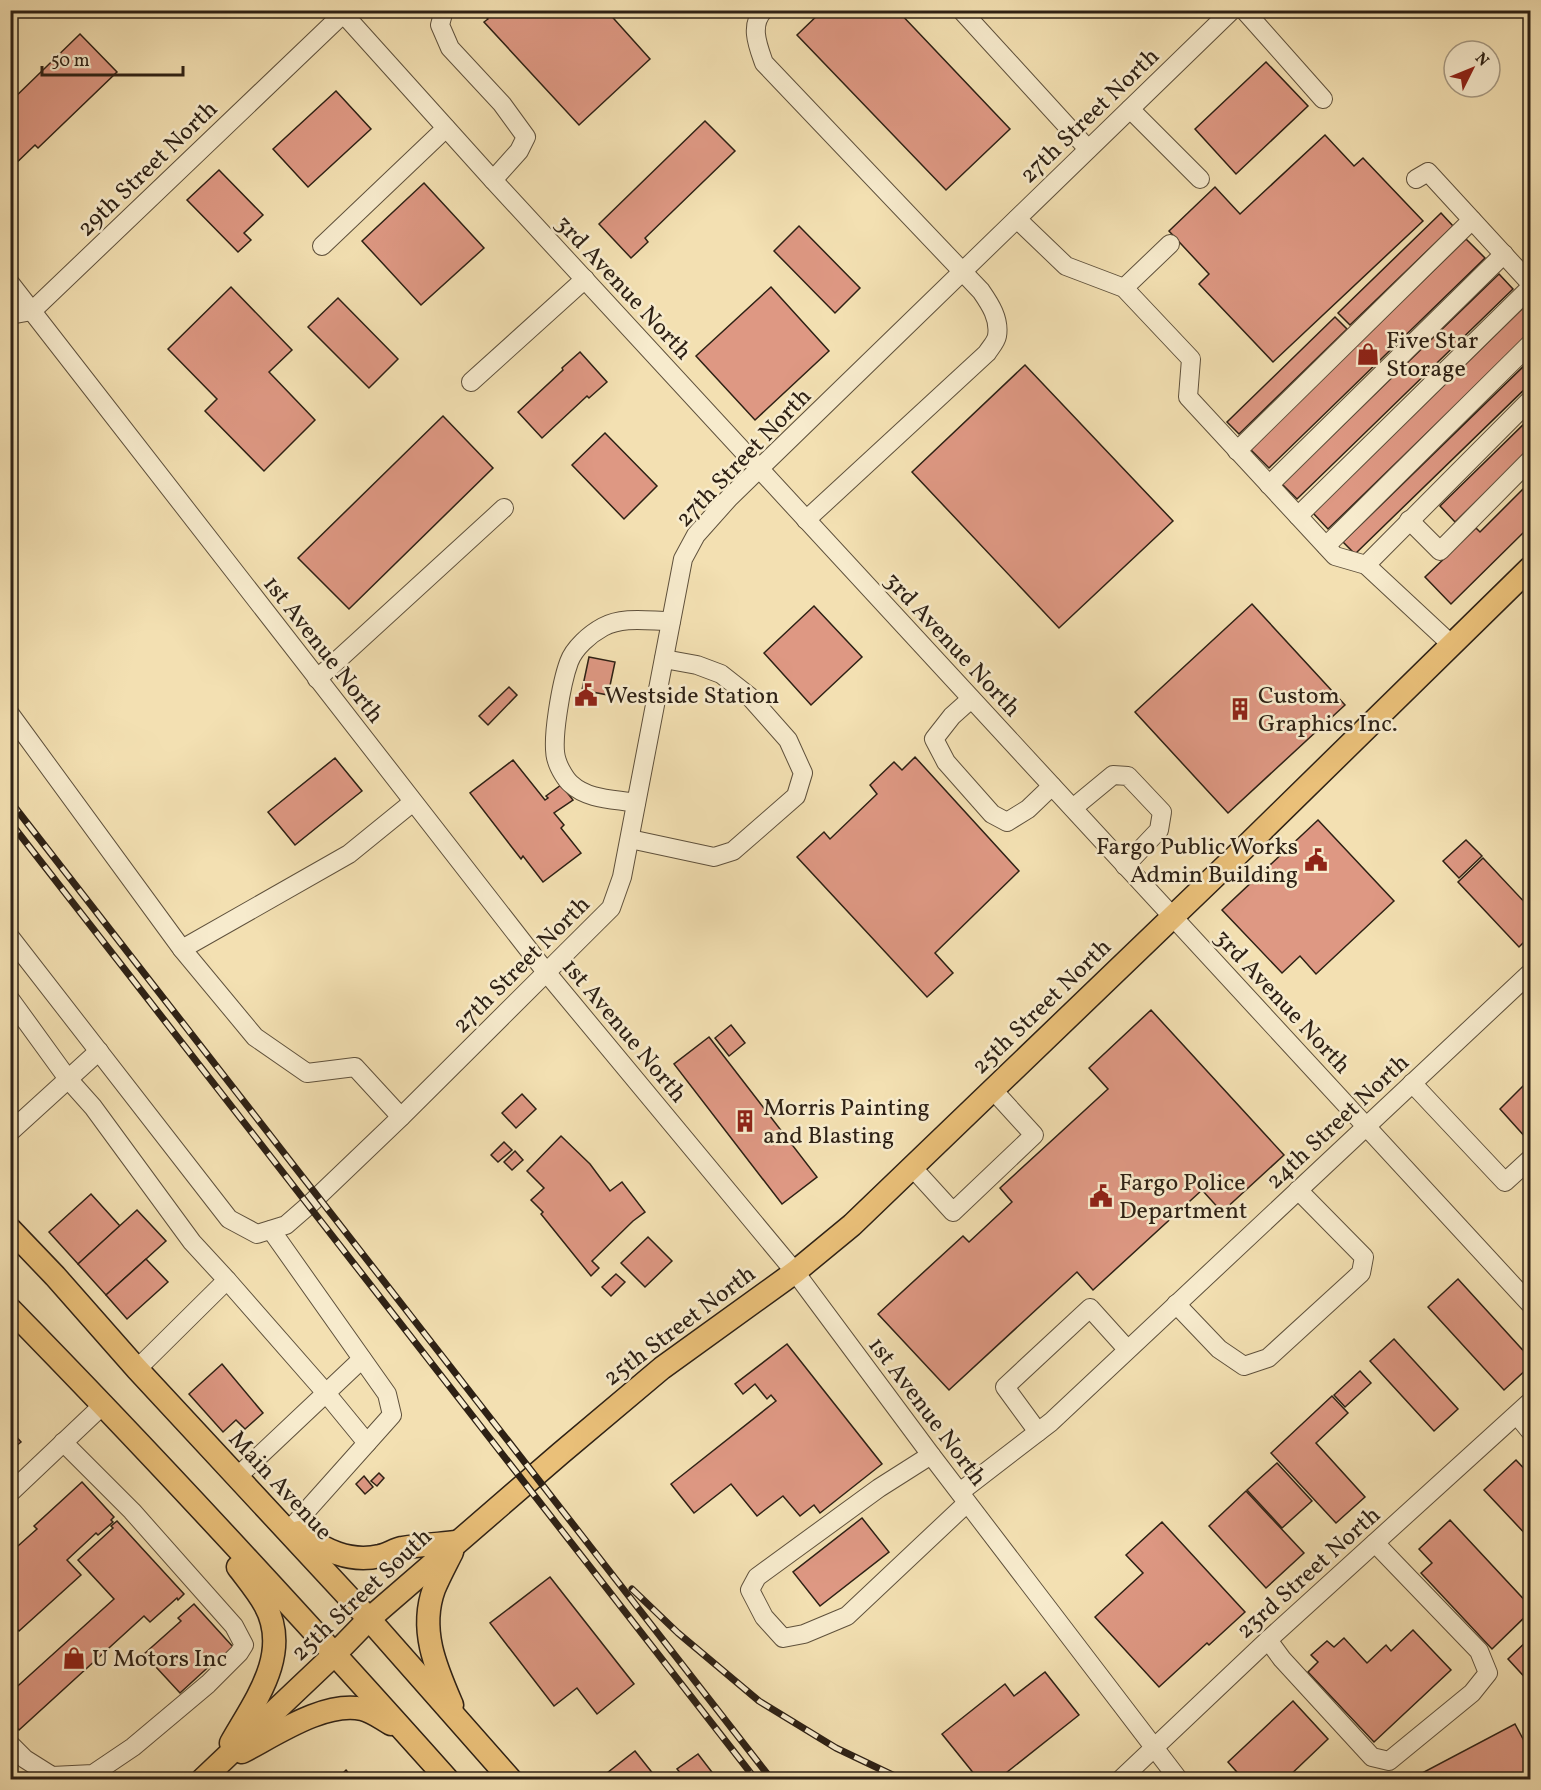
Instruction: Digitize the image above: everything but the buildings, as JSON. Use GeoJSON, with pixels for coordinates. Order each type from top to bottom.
{"type":"FeatureCollection","features":[{"type":"Feature","properties":{"kind":"main road","name":"25th Street North"},"geometry":{"type":"LineString","coordinates":[[561,1453],[662,1368],[795,1272],[852,1225],[1173,917],[1530,568]]}},
{"type":"Feature","properties":{"kind":"main road","name":"Main Avenue"},"geometry":{"type":"LineString","coordinates":[[10,1229],[369,1619],[511,1779]]}},
{"type":"Feature","properties":{"kind":"main road"},"geometry":{"type":"LineString","coordinates":[[10,1309],[104,1404],[448,1779]]}},
{"type":"Feature","properties":{"kind":"main road","name":"25th Street South"},"geometry":{"type":"LineString","coordinates":[[202,1779],[369,1619],[561,1453]]}},
{"type":"Feature","properties":{"kind":"main road"},"geometry":{"type":"LineString","coordinates":[[183,1490],[266,1605],[276,1638],[274,1656],[267,1679],[219,1763]]}},
{"type":"Feature","properties":{"kind":"main road"},"geometry":{"type":"LineString","coordinates":[[267,1509],[312,1542],[339,1556],[380,1556],[400,1549],[457,1542]]}},
{"type":"Feature","properties":{"kind":"main road"},"geometry":{"type":"LineString","coordinates":[[457,1542],[434,1590],[428,1631],[430,1647],[438,1671],[460,1723]]}},
{"type":"Feature","properties":{"kind":"main road"},"geometry":{"type":"LineString","coordinates":[[219,1763],[302,1721],[325,1712],[363,1709],[404,1730]]}},
{"type":"Feature","properties":{"kind":"street"},"geometry":{"type":"LineString","coordinates":[[444,10],[440,25],[450,48],[502,104],[526,137],[519,151],[493,180]]}},
{"type":"Feature","properties":{"kind":"street"},"geometry":{"type":"LineString","coordinates":[[764,10],[758,16],[755,38],[764,63],[963,271],[981,291],[997,320],[997,337],[987,353],[806,520]]}},
{"type":"Feature","properties":{"kind":"street"},"geometry":{"type":"LineString","coordinates":[[961,10],[1088,149]]}},
{"type":"Feature","properties":{"kind":"street","name":"27th Street North"},"geometry":{"type":"LineString","coordinates":[[271,1230],[286,1225],[294,1219],[401,1117],[611,908],[622,877],[630,839],[683,559],[696,536],[729,498],[1232,10]]}},
{"type":"Feature","properties":{"kind":"street"},"geometry":{"type":"LineString","coordinates":[[1244,10],[1323,99]]}},
{"type":"Feature","properties":{"kind":"street","name":"3rd Avenue North"},"geometry":{"type":"LineString","coordinates":[[343,12],[493,180],[1530,1304]]}},
{"type":"Feature","properties":{"kind":"street","name":"29th Street North"},"geometry":{"type":"LineString","coordinates":[[32,311],[343,12]]}},
{"type":"Feature","properties":{"kind":"street"},"geometry":{"type":"LineString","coordinates":[[1130,109],[1200,179]]}},
{"type":"Feature","properties":{"kind":"street"},"geometry":{"type":"LineString","coordinates":[[322,246],[446,128]]}},
{"type":"Feature","properties":{"kind":"street"},"geometry":{"type":"LineString","coordinates":[[1416,179],[1428,172],[1530,283]]}},
{"type":"Feature","properties":{"kind":"street"},"geometry":{"type":"LineString","coordinates":[[1017,219],[1066,266],[1124,288],[1191,359],[1188,396],[1237,451],[1335,556],[1366,565],[1452,645]]}},
{"type":"Feature","properties":{"kind":"street"},"geometry":{"type":"LineString","coordinates":[[1237,451],[1472,220]]}},
{"type":"Feature","properties":{"kind":"street"},"geometry":{"type":"LineString","coordinates":[[1124,288],[1170,244]]}},
{"type":"Feature","properties":{"kind":"street"},"geometry":{"type":"LineString","coordinates":[[1269,485],[1504,254]]}},
{"type":"Feature","properties":{"kind":"street"},"geometry":{"type":"LineString","coordinates":[[471,382],[585,279]]}},
{"type":"Feature","properties":{"kind":"street","name":"1st Avenue North"},"geometry":{"type":"LineString","coordinates":[[10,283],[546,972],[795,1272],[930,1455],[1179,1779]]}},
{"type":"Feature","properties":{"kind":"street"},"geometry":{"type":"LineString","coordinates":[[1298,516],[1530,288]]}},
{"type":"Feature","properties":{"kind":"street"},"geometry":{"type":"LineString","coordinates":[[10,315],[32,311]]}},
{"type":"Feature","properties":{"kind":"street"},"geometry":{"type":"LineString","coordinates":[[1326,546],[1530,344]]}},
{"type":"Feature","properties":{"kind":"street"},"geometry":{"type":"LineString","coordinates":[[1366,565],[1530,400]]}},
{"type":"Feature","properties":{"kind":"street"},"geometry":{"type":"LineString","coordinates":[[1409,520],[1440,551],[1530,460]]}},
{"type":"Feature","properties":{"kind":"street"},"geometry":{"type":"LineString","coordinates":[[317,679],[504,508]]}},
{"type":"Feature","properties":{"kind":"street"},"geometry":{"type":"LineString","coordinates":[[636,803],[592,796],[571,784],[556,760],[555,731],[560,700],[569,660],[587,637],[604,626],[624,620],[671,621]]}},
{"type":"Feature","properties":{"kind":"street"},"geometry":{"type":"LineString","coordinates":[[630,839],[714,857],[733,851],[796,796],[803,773],[788,740],[749,696],[721,674],[697,665],[664,658]]}},
{"type":"Feature","properties":{"kind":"street"},"geometry":{"type":"LineString","coordinates":[[971,699],[952,716],[934,740],[946,762],[992,814],[1007,822],[1028,809],[1052,786]]}},
{"type":"Feature","properties":{"kind":"street"},"geometry":{"type":"LineString","coordinates":[[10,714],[182,949],[255,1037],[307,1073],[355,1067],[401,1117]]}},
{"type":"Feature","properties":{"kind":"street"},"geometry":{"type":"LineString","coordinates":[[1073,808],[1113,775],[1128,776],[1162,812],[1159,830],[1125,866]]}},
{"type":"Feature","properties":{"kind":"street"},"geometry":{"type":"LineString","coordinates":[[182,949],[349,854],[413,802]]}},
{"type":"Feature","properties":{"kind":"street"},"geometry":{"type":"LineString","coordinates":[[10,937],[229,1219],[257,1234],[271,1230],[387,1394],[392,1415],[292,1527]]}},
{"type":"Feature","properties":{"kind":"street","name":"24th Street North"},"geometry":{"type":"LineString","coordinates":[[930,1455],[879,1488],[757,1577],[750,1590],[764,1617],[783,1638],[804,1634],[847,1616],[964,1497],[1050,1422],[1530,973]]}},
{"type":"Feature","properties":{"kind":"street"},"geometry":{"type":"LineString","coordinates":[[10,999],[192,1242],[326,1393],[367,1443]]}},
{"type":"Feature","properties":{"kind":"street"},"geometry":{"type":"LineString","coordinates":[[10,1132],[99,1051]]}},
{"type":"Feature","properties":{"kind":"street"},"geometry":{"type":"LineString","coordinates":[[1413,1083],[1505,1182],[1530,1159]]}},
{"type":"Feature","properties":{"kind":"street"},"geometry":{"type":"LineString","coordinates":[[912,1167],[953,1212],[1034,1135],[993,1090]]}},
{"type":"Feature","properties":{"kind":"street"},"geometry":{"type":"LineString","coordinates":[[1176,1304],[1219,1349],[1244,1366],[1268,1358],[1361,1273],[1364,1257],[1298,1190]]}},
{"type":"Feature","properties":{"kind":"street"},"geometry":{"type":"LineString","coordinates":[[137,1369],[227,1280]]}},
{"type":"Feature","properties":{"kind":"street"},"geometry":{"type":"LineString","coordinates":[[1038,1432],[1005,1387],[1090,1308],[1127,1350]]}},
{"type":"Feature","properties":{"kind":"street"},"geometry":{"type":"LineString","coordinates":[[237,1477],[362,1359]]}},
{"type":"Feature","properties":{"kind":"street","name":"23rd Street North"},"geometry":{"type":"LineString","coordinates":[[1120,1779],[1268,1640],[1530,1402]]}},
{"type":"Feature","properties":{"kind":"street"},"geometry":{"type":"LineString","coordinates":[[10,1493],[104,1404]]}},
{"type":"Feature","properties":{"kind":"street"},"geometry":{"type":"LineString","coordinates":[[1517,1415],[1530,1431]]}},
{"type":"Feature","properties":{"kind":"street"},"geometry":{"type":"LineString","coordinates":[[10,1743],[25,1759],[52,1776],[93,1774],[133,1747],[208,1684],[244,1645],[234,1626],[132,1511],[63,1442]]}},
{"type":"Feature","properties":{"kind":"street"},"geometry":{"type":"LineString","coordinates":[[1268,1640],[1282,1659],[1371,1757],[1389,1761],[1473,1693],[1488,1673],[1479,1651],[1375,1543]]}},
{"type":"Feature","properties":{"kind":"railway"},"geometry":{"type":"LineString","coordinates":[[10,801],[772,1780]]}},
{"type":"Feature","properties":{"kind":"railway"},"geometry":{"type":"LineString","coordinates":[[10,822],[756,1780]]}},
{"type":"Feature","properties":{"kind":"railway"},"geometry":{"type":"LineString","coordinates":[[632,1589],[678,1633],[759,1701],[836,1748],[903,1780]]}},
{"type":"Feature","properties":{"kind":"place","name":"Five Star Storage"},"geometry":{"type":"Point","coordinates":[1368,354]}},
{"type":"Feature","properties":{"kind":"place","name":"Westside Station"},"geometry":{"type":"Point","coordinates":[586,695]}},
{"type":"Feature","properties":{"kind":"place","name":"Custom Graphics Inc."},"geometry":{"type":"Point","coordinates":[1240,709]}},
{"type":"Feature","properties":{"kind":"place","name":"Fargo Public Works Admin Building"},"geometry":{"type":"Point","coordinates":[1316,860]}},
{"type":"Feature","properties":{"kind":"place","name":"Morris Painting and Blasting"},"geometry":{"type":"Point","coordinates":[745,1121]}},
{"type":"Feature","properties":{"kind":"place","name":"Fargo Police Department"},"geometry":{"type":"Point","coordinates":[1101,1196]}},
{"type":"Feature","properties":{"kind":"place","name":"U Motors Inc"},"geometry":{"type":"Point","coordinates":[74,1658]}}]}
